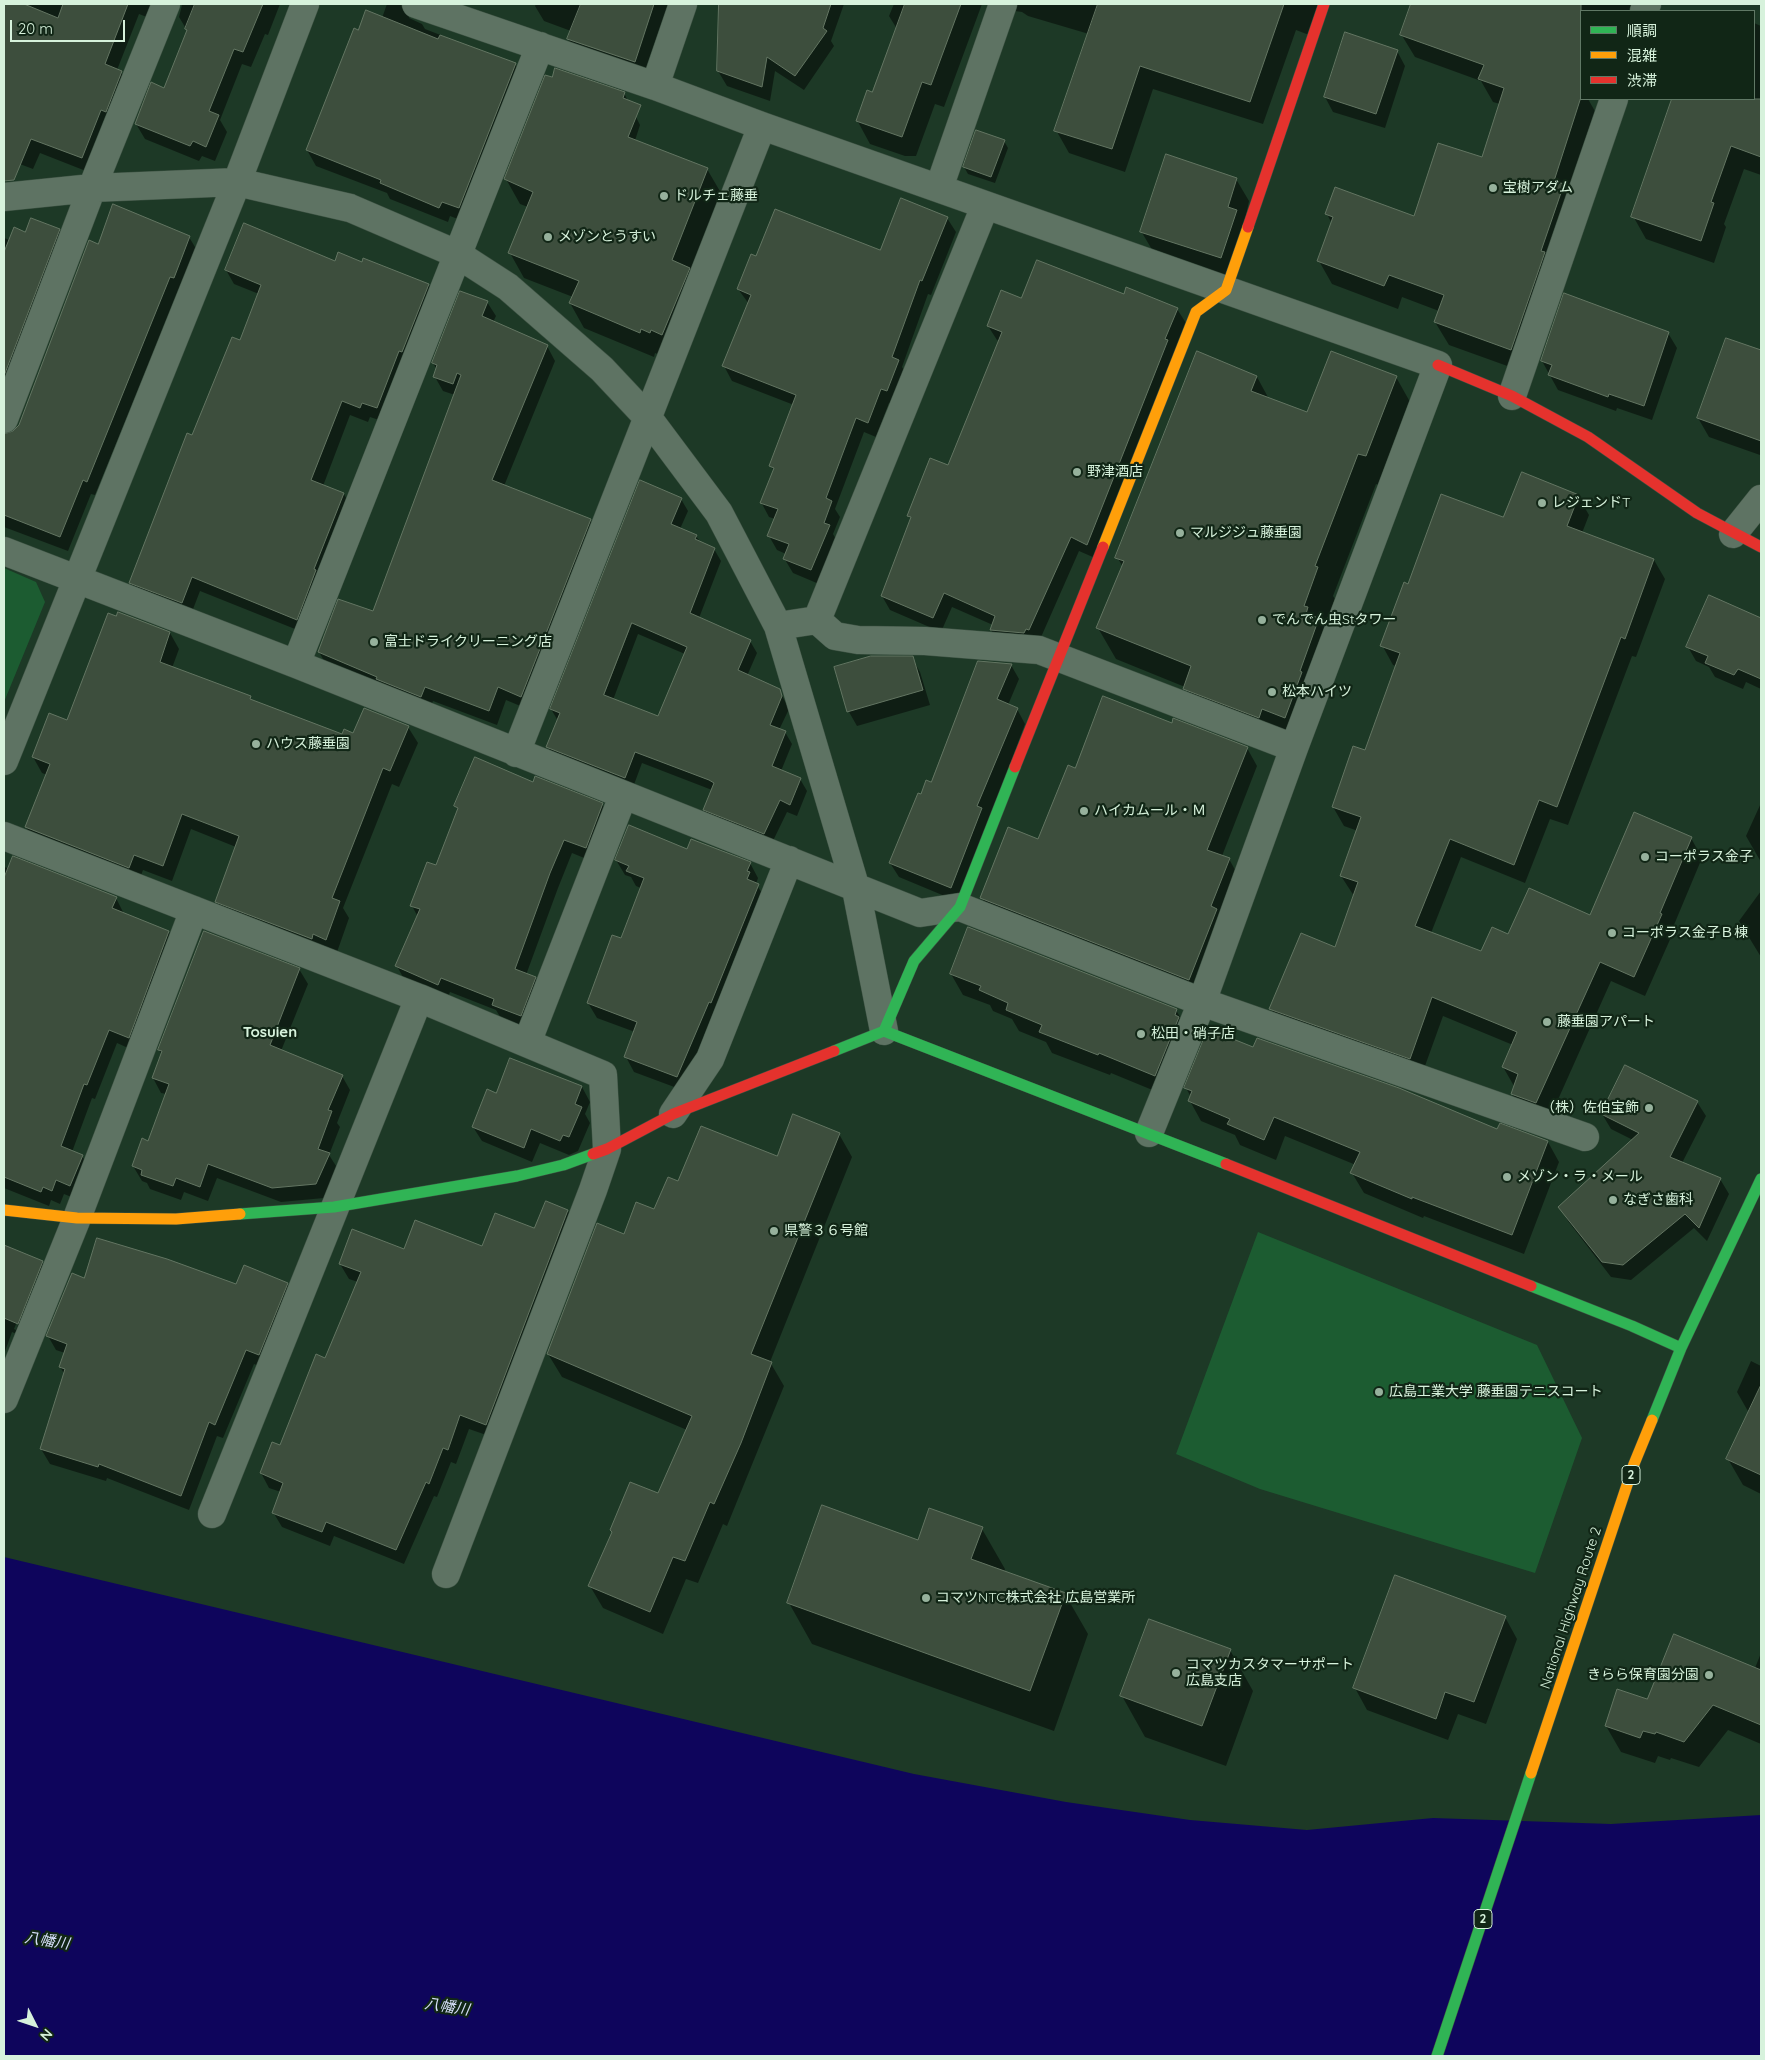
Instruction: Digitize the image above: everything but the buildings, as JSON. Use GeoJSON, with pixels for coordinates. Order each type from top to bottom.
{"type":"FeatureCollection","features":[{"type":"Feature","properties":{"kind":"main road"},"geometry":{"type":"LineString","coordinates":[[884,1031],[914,960],[960,907],[1196,312],[1226,290],[1324,4]]}},
{"type":"Feature","properties":{"kind":"main road"},"geometry":{"type":"LineString","coordinates":[[1438,365],[1512,396],[1588,437],[1697,513],[1733,534],[1761,547]]}},
{"type":"Feature","properties":{"kind":"main road"},"geometry":{"type":"LineString","coordinates":[[4,1210],[77,1218],[176,1219],[334,1207],[517,1176],[563,1165],[607,1149],[673,1114],[884,1031],[1149,1133],[1632,1326],[1681,1348]]}},
{"type":"Feature","properties":{"kind":"main road","name":"National Highway Route 2"},"geometry":{"type":"LineString","coordinates":[[1437,2056],[1634,1464],[1681,1348],[1761,1179]]}},
{"type":"Feature","properties":{"kind":"street"},"geometry":{"type":"LineString","coordinates":[[4,419],[92,188],[166,4]]}},
{"type":"Feature","properties":{"kind":"street"},"geometry":{"type":"LineString","coordinates":[[4,761],[237,182],[305,4]]}},
{"type":"Feature","properties":{"kind":"street"},"geometry":{"type":"LineString","coordinates":[[416,4],[655,86],[985,206],[1438,365],[1294,748],[1202,1002],[1149,1133]]}},
{"type":"Feature","properties":{"kind":"street"},"geometry":{"type":"LineString","coordinates":[[655,86],[683,4]]}},
{"type":"Feature","properties":{"kind":"street"},"geometry":{"type":"LineString","coordinates":[[939,188],[1003,4]]}},
{"type":"Feature","properties":{"kind":"street"},"geometry":{"type":"LineString","coordinates":[[296,664],[540,46]]}},
{"type":"Feature","properties":{"kind":"street"},"geometry":{"type":"LineString","coordinates":[[1512,396],[1614,100]]}},
{"type":"Feature","properties":{"kind":"street"},"geometry":{"type":"LineString","coordinates":[[516,753],[762,126]]}},
{"type":"Feature","properties":{"kind":"street"},"geometry":{"type":"LineString","coordinates":[[4,197],[92,188],[237,182],[350,208],[457,254],[508,287],[602,369],[648,418],[719,513],[778,626],[856,889],[884,1031]]}},
{"type":"Feature","properties":{"kind":"street"},"geometry":{"type":"LineString","coordinates":[[817,620],[985,206]]}},
{"type":"Feature","properties":{"kind":"street"},"geometry":{"type":"LineString","coordinates":[[1733,534],[1761,499]]}},
{"type":"Feature","properties":{"kind":"street"},"geometry":{"type":"LineString","coordinates":[[4,551],[296,664],[920,913],[960,907],[1202,1002],[1585,1137]]}},
{"type":"Feature","properties":{"kind":"street"},"geometry":{"type":"LineString","coordinates":[[778,626],[817,620]]}},
{"type":"Feature","properties":{"kind":"street"},"geometry":{"type":"LineString","coordinates":[[817,620],[834,636],[858,640],[925,642],[1039,650],[1294,748]]}},
{"type":"Feature","properties":{"kind":"street"},"geometry":{"type":"LineString","coordinates":[[527,1042],[624,796]]}},
{"type":"Feature","properties":{"kind":"street"},"geometry":{"type":"LineString","coordinates":[[4,836],[419,998],[603,1075],[607,1149],[446,1574]]}},
{"type":"Feature","properties":{"kind":"street"},"geometry":{"type":"LineString","coordinates":[[673,1114],[710,1059],[789,860]]}},
{"type":"Feature","properties":{"kind":"street"},"geometry":{"type":"LineString","coordinates":[[4,1399],[77,1218],[194,910]]}},
{"type":"Feature","properties":{"kind":"street"},"geometry":{"type":"LineString","coordinates":[[212,1514],[419,998]]}},
{"type":"Feature","properties":{"kind":"green space"},"geometry":{"type":"Polygon","coordinates":[[[4,568],[36,582],[45,602],[4,702],[4,568]]]}},
{"type":"Feature","properties":{"kind":"green space","name":"広島工業大学 藤垂園テニスコート"},"geometry":{"type":"Polygon","coordinates":[[[1258,1232],[1537,1345],[1582,1438],[1535,1573],[1260,1489],[1176,1454],[1258,1232]]]}},
{"type":"Feature","properties":{"kind":"water","name":"八幡川"},"geometry":{"type":"Polygon","coordinates":[[[4,1557],[914,1774],[1066,1802],[1190,1820],[1307,1830],[1433,1818],[1611,1824],[1761,1815],[1761,2056],[4,2056],[4,1557]]]}},
{"type":"Feature","properties":{"kind":"traffic: fast"},"geometry":{"type":"LineString","coordinates":[[884,1031],[914,961],[960,907],[1015,767]]}},
{"type":"Feature","properties":{"kind":"traffic: fast"},"geometry":{"type":"LineString","coordinates":[[834,1051],[884,1031],[1226,1164]]}},
{"type":"Feature","properties":{"kind":"traffic: fast"},"geometry":{"type":"LineString","coordinates":[[240,1214],[334,1207],[517,1176],[563,1165],[593,1154]]}},
{"type":"Feature","properties":{"kind":"traffic: fast"},"geometry":{"type":"LineString","coordinates":[[1652,1420],[1681,1348],[1761,1179]]}},
{"type":"Feature","properties":{"kind":"traffic: fast"},"geometry":{"type":"LineString","coordinates":[[1531,1286],[1632,1326],[1681,1348]]}},
{"type":"Feature","properties":{"kind":"traffic: fast"},"geometry":{"type":"LineString","coordinates":[[1437,2056],[1531,1773]]}},
{"type":"Feature","properties":{"kind":"traffic: slow"},"geometry":{"type":"LineString","coordinates":[[1103,547],[1196,312],[1226,290],[1248,227]]}},
{"type":"Feature","properties":{"kind":"traffic: slow"},"geometry":{"type":"LineString","coordinates":[[4,1210],[77,1218],[176,1219],[240,1214]]}},
{"type":"Feature","properties":{"kind":"traffic: slow"},"geometry":{"type":"LineString","coordinates":[[1531,1773],[1634,1464],[1652,1420]]}},
{"type":"Feature","properties":{"kind":"traffic: jam"},"geometry":{"type":"LineString","coordinates":[[1248,227],[1324,4]]}},
{"type":"Feature","properties":{"kind":"traffic: jam"},"geometry":{"type":"LineString","coordinates":[[1438,365],[1512,396],[1588,437],[1697,513],[1761,547]]}},
{"type":"Feature","properties":{"kind":"traffic: jam"},"geometry":{"type":"LineString","coordinates":[[1015,767],[1103,547]]}},
{"type":"Feature","properties":{"kind":"traffic: jam"},"geometry":{"type":"LineString","coordinates":[[593,1154],[607,1149],[673,1114],[834,1051]]}},
{"type":"Feature","properties":{"kind":"traffic: jam"},"geometry":{"type":"LineString","coordinates":[[1226,1164],[1531,1286]]}},
{"type":"Feature","properties":{"kind":"place","name":"宝樹アダム"},"geometry":{"type":"Point","coordinates":[1493,188]}},
{"type":"Feature","properties":{"kind":"place","name":"ドルチェ藤垂"},"geometry":{"type":"Point","coordinates":[664,196]}},
{"type":"Feature","properties":{"kind":"place","name":"メゾンとうすい"},"geometry":{"type":"Point","coordinates":[548,237]}},
{"type":"Feature","properties":{"kind":"place","name":"野津酒店"},"geometry":{"type":"Point","coordinates":[1077,472]}},
{"type":"Feature","properties":{"kind":"place","name":"レジェンドT"},"geometry":{"type":"Point","coordinates":[1542,503]}},
{"type":"Feature","properties":{"kind":"place","name":"マルジジュ藤垂園"},"geometry":{"type":"Point","coordinates":[1180,533]}},
{"type":"Feature","properties":{"kind":"place","name":"でんでん虫Stタワー"},"geometry":{"type":"Point","coordinates":[1262,620]}},
{"type":"Feature","properties":{"kind":"place","name":"富士ドライクリーニング店"},"geometry":{"type":"Point","coordinates":[374,642]}},
{"type":"Feature","properties":{"kind":"place","name":"松本ハイツ"},"geometry":{"type":"Point","coordinates":[1272,692]}},
{"type":"Feature","properties":{"kind":"place","name":"ハウス藤垂園"},"geometry":{"type":"Point","coordinates":[256,744]}},
{"type":"Feature","properties":{"kind":"place","name":"ハイカムール・Ｍ"},"geometry":{"type":"Point","coordinates":[1084,811]}},
{"type":"Feature","properties":{"kind":"place","name":"コーポラス金子"},"geometry":{"type":"Point","coordinates":[1645,857]}},
{"type":"Feature","properties":{"kind":"place","name":"コーポラス金子Ｂ棟"},"geometry":{"type":"Point","coordinates":[1612,933]}},
{"type":"Feature","properties":{"kind":"place","name":"藤垂園アパート"},"geometry":{"type":"Point","coordinates":[1547,1022]}},
{"type":"Feature","properties":{"kind":"place","name":"松田・硝子店"},"geometry":{"type":"Point","coordinates":[1141,1034]}},
{"type":"Feature","properties":{"kind":"place","name":"（株）佐伯宝飾"},"geometry":{"type":"Point","coordinates":[1649,1108]}},
{"type":"Feature","properties":{"kind":"place","name":"メゾン・ラ・メール"},"geometry":{"type":"Point","coordinates":[1507,1177]}},
{"type":"Feature","properties":{"kind":"place","name":"なぎさ歯科"},"geometry":{"type":"Point","coordinates":[1613,1200]}},
{"type":"Feature","properties":{"kind":"place","name":"県警３６号館"},"geometry":{"type":"Point","coordinates":[774,1231]}},
{"type":"Feature","properties":{"kind":"place","name":"広島工業大学 藤垂園テニスコート"},"geometry":{"type":"Point","coordinates":[1379,1392]}},
{"type":"Feature","properties":{"kind":"place","name":"コマツNTC株式会社 広島営業所"},"geometry":{"type":"Point","coordinates":[926,1598]}},
{"type":"Feature","properties":{"kind":"place","name":"コマツカスタマーサポート 広島支店"},"geometry":{"type":"Point","coordinates":[1176,1673]}},
{"type":"Feature","properties":{"kind":"place","name":"きらら保育園分園"},"geometry":{"type":"Point","coordinates":[1709,1675]}},
{"type":"Feature","properties":{"kind":"district","name":"Tosuien"},"geometry":{"type":"Point","coordinates":[270,1032]}}]}
